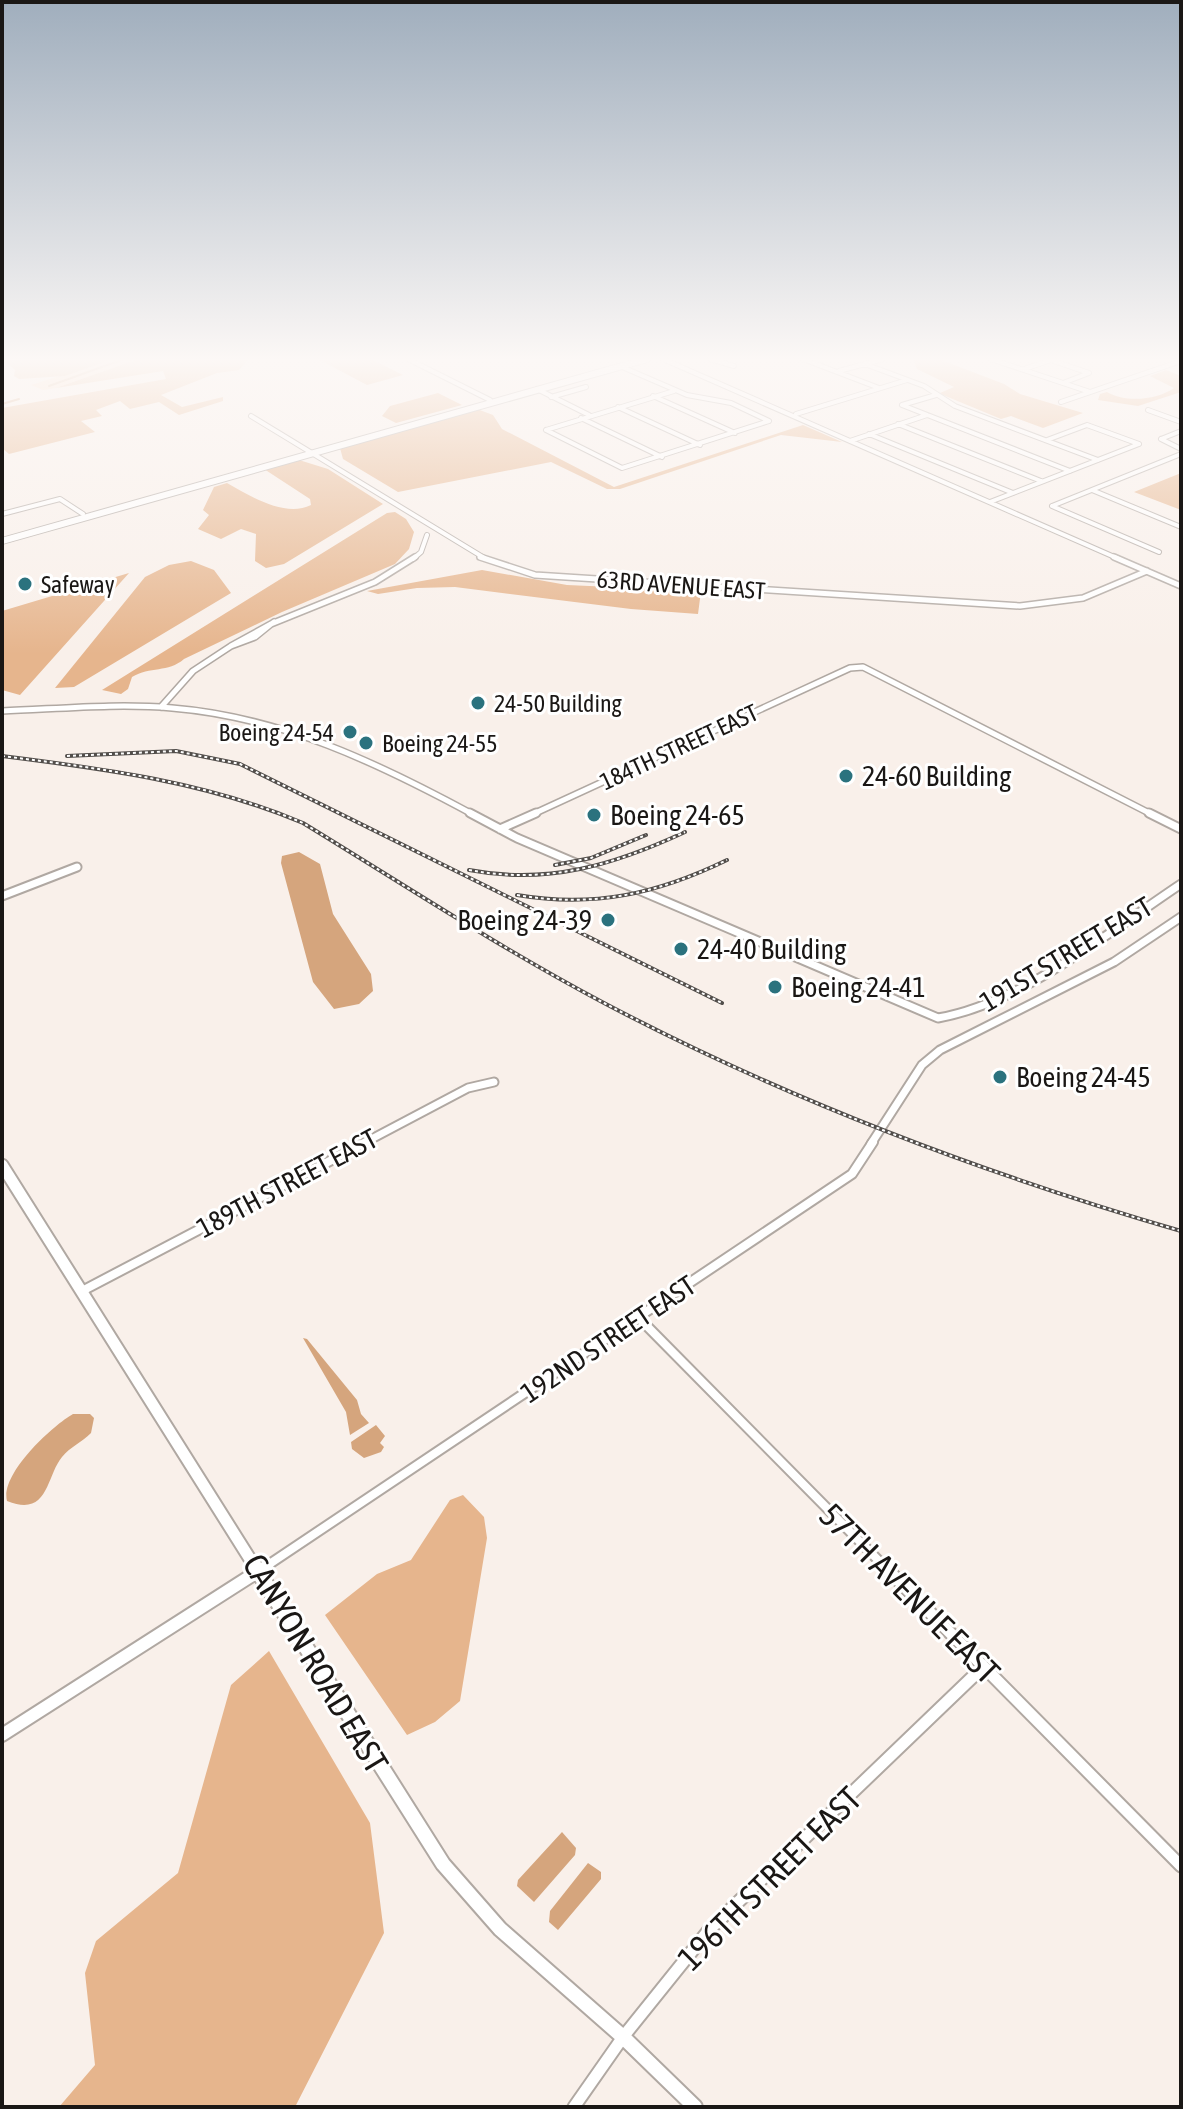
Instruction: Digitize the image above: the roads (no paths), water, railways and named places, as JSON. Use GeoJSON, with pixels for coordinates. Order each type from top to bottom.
{"type":"FeatureCollection","features":[{"type":"Feature","properties":{"kind":"main road"},"geometry":{"type":"LineString","coordinates":[[82,516],[286,457]]}},
{"type":"Feature","properties":{"kind":"main road"},"geometry":{"type":"LineString","coordinates":[[2,540],[290,457]]}},
{"type":"Feature","properties":{"kind":"main road"},"geometry":{"type":"LineString","coordinates":[[233,475],[253,466]]}},
{"type":"Feature","properties":{"kind":"main road","name":"CANYON ROAD EAST"},"geometry":{"type":"LineString","coordinates":[[2,1165],[260,1570],[369,1752],[443,1864],[500,1929],[623,2037],[695,2107]]}},
{"type":"Feature","properties":{"kind":"street","name":"63RD AVENUE EAST"},"geometry":{"type":"LineString","coordinates":[[321,457],[483,559],[535,575],[1020,606],[1083,598],[1147,571]]}},
{"type":"Feature","properties":{"kind":"street"},"geometry":{"type":"LineString","coordinates":[[601,457],[622,468],[660,457]]}},
{"type":"Feature","properties":{"kind":"street"},"geometry":{"type":"LineString","coordinates":[[888,457],[1181,586]]}},
{"type":"Feature","properties":{"kind":"street"},"geometry":{"type":"LineString","coordinates":[[926,457],[1013,493]]}},
{"type":"Feature","properties":{"kind":"street"},"geometry":{"type":"LineString","coordinates":[[981,457],[1042,482]]}},
{"type":"Feature","properties":{"kind":"street"},"geometry":{"type":"LineString","coordinates":[[1035,457],[1070,471]]}},
{"type":"Feature","properties":{"kind":"street"},"geometry":{"type":"LineString","coordinates":[[1091,457],[1098,460]]}},
{"type":"Feature","properties":{"kind":"street"},"geometry":{"type":"LineString","coordinates":[[990,502],[1105,457]]}},
{"type":"Feature","properties":{"kind":"street"},"geometry":{"type":"LineString","coordinates":[[1159,552],[1052,506],[1166,457]]}},
{"type":"Feature","properties":{"kind":"street"},"geometry":{"type":"LineString","coordinates":[[1092,490],[1181,527]]}},
{"type":"Feature","properties":{"kind":"street"},"geometry":{"type":"LineString","coordinates":[[2,514],[62,499],[82,516]]}},
{"type":"Feature","properties":{"kind":"street"},"geometry":{"type":"LineString","coordinates":[[161,707],[193,671],[231,646],[274,622],[405,568],[424,550],[427,535]]}},
{"type":"Feature","properties":{"kind":"street","name":"184TH STREET EAST"},"geometry":{"type":"LineString","coordinates":[[500,829],[850,668],[860,667],[875,670],[1181,829]]}},
{"type":"Feature","properties":{"kind":"street"},"geometry":{"type":"LineString","coordinates":[[2,711],[161,707],[247,720],[325,742],[387,768],[500,829]]}},
{"type":"Feature","properties":{"kind":"street","name":"191ST STREET EAST"},"geometry":{"type":"LineString","coordinates":[[500,829],[923,1014],[948,1018],[961,1016],[1034,979],[1181,884]]}},
{"type":"Feature","properties":{"kind":"street"},"geometry":{"type":"LineString","coordinates":[[2,896],[77,867]]}},
{"type":"Feature","properties":{"kind":"street","name":"192ND STREET EAST"},"geometry":{"type":"LineString","coordinates":[[2,1735],[260,1570],[852,1174],[922,1065],[940,1050],[1114,962],[1181,917]]}},
{"type":"Feature","properties":{"kind":"street","name":"189TH STREET EAST"},"geometry":{"type":"LineString","coordinates":[[82,1291],[468,1088],[494,1082]]}},
{"type":"Feature","properties":{"kind":"street","name":"57TH AVENUE EAST"},"geometry":{"type":"LineString","coordinates":[[639,1318],[1181,1866]]}},
{"type":"Feature","properties":{"kind":"street","name":"196TH STREET EAST"},"geometry":{"type":"LineString","coordinates":[[574,2107],[623,2037],[709,1930],[983,1667]]}},
{"type":"Feature","properties":{"kind":"railway"},"geometry":{"type":"LineString","coordinates":[[67,756],[176,751],[240,764],[722,1003]]}},
{"type":"Feature","properties":{"kind":"railway"},"geometry":{"type":"LineString","coordinates":[[2,756],[117,772],[193,787],[303,823],[565,982],[744,1071],[959,1159],[1181,1231]]}},
{"type":"Feature","properties":{"kind":"railway"},"geometry":{"type":"LineString","coordinates":[[469,870],[526,875],[580,869],[632,854],[685,832]]}},
{"type":"Feature","properties":{"kind":"railway"},"geometry":{"type":"LineString","coordinates":[[555,865],[591,858],[646,835]]}},
{"type":"Feature","properties":{"kind":"railway"},"geometry":{"type":"LineString","coordinates":[[517,895],[572,900],[625,895],[675,882],[727,860]]}},
{"type":"Feature","properties":{"kind":"place","name":"Safeway"},"geometry":{"type":"Point","coordinates":[25,584]}},
{"type":"Feature","properties":{"kind":"place","name":"24-50 Building"},"geometry":{"type":"Point","coordinates":[478,703]}},
{"type":"Feature","properties":{"kind":"place","name":"Boeing 24-54"},"geometry":{"type":"Point","coordinates":[350,732]}},
{"type":"Feature","properties":{"kind":"place","name":"Boeing 24-55"},"geometry":{"type":"Point","coordinates":[366,743]}},
{"type":"Feature","properties":{"kind":"place","name":"24-60 Building"},"geometry":{"type":"Point","coordinates":[846,776]}},
{"type":"Feature","properties":{"kind":"place","name":"Boeing 24-65"},"geometry":{"type":"Point","coordinates":[594,815]}},
{"type":"Feature","properties":{"kind":"place","name":"Boeing 24-39"},"geometry":{"type":"Point","coordinates":[608,920]}},
{"type":"Feature","properties":{"kind":"place","name":"24-40 Building"},"geometry":{"type":"Point","coordinates":[681,949]}},
{"type":"Feature","properties":{"kind":"place","name":"Boeing 24-41"},"geometry":{"type":"Point","coordinates":[775,987]}},
{"type":"Feature","properties":{"kind":"place","name":"Boeing 24-45"},"geometry":{"type":"Point","coordinates":[1000,1077]}}]}
